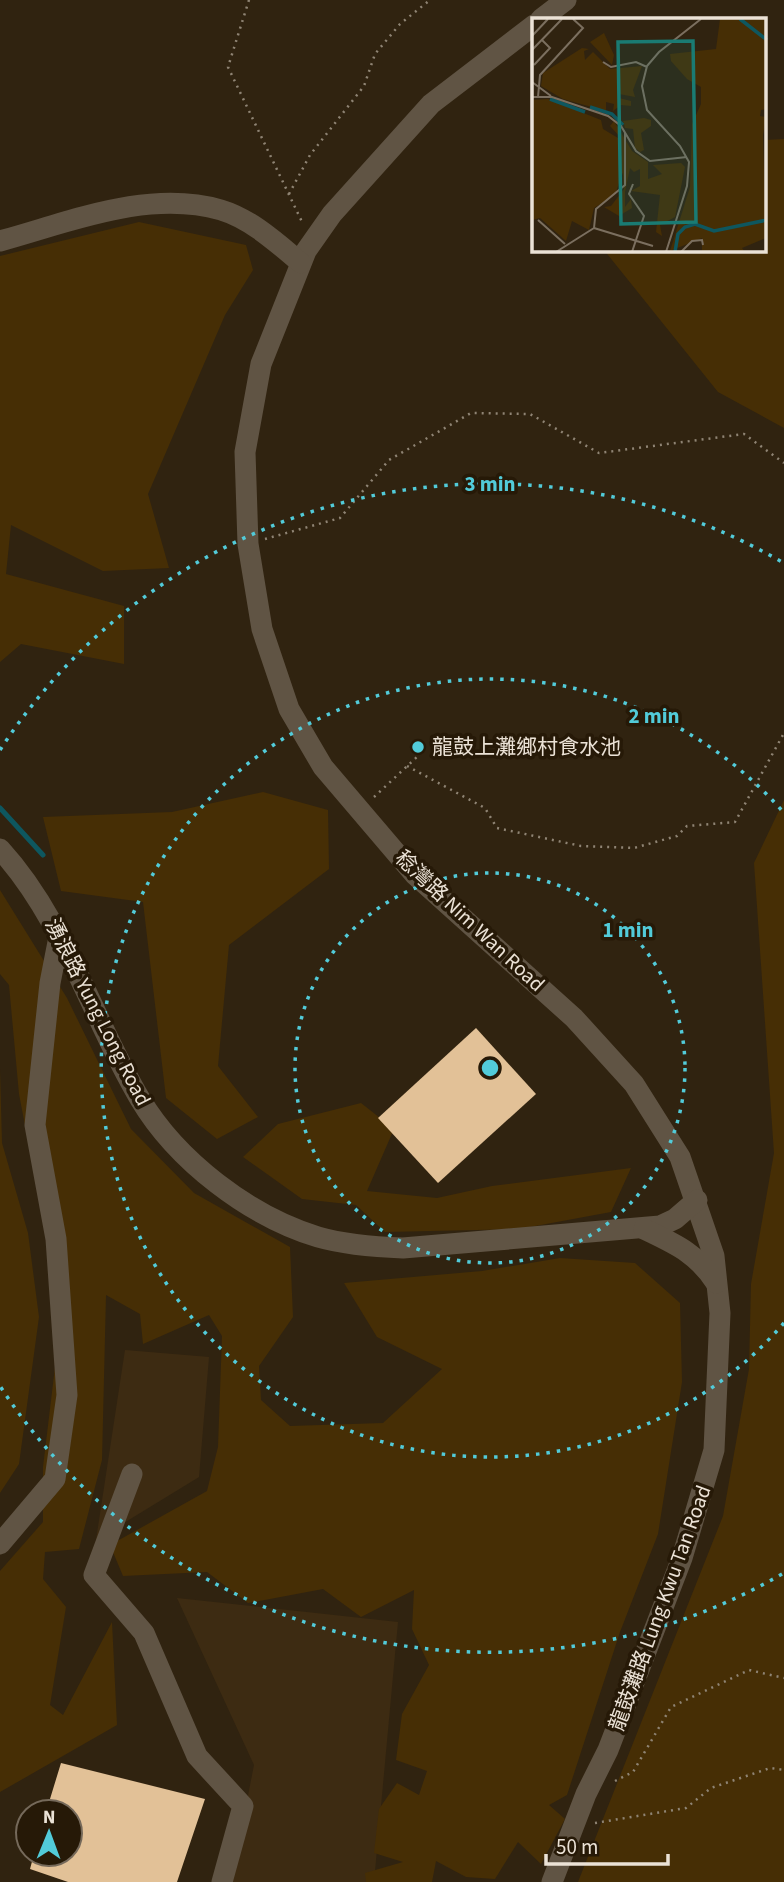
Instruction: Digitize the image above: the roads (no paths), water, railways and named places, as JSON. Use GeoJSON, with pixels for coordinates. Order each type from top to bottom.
{"type":"FeatureCollection","features":[{"type":"Feature","properties":{"kind":"street"},"geometry":{"type":"LineString","coordinates":[[542,18],[566,0]]}},
{"type":"Feature","properties":{"kind":"street","name":"稔灣路 Nim Wan Road"},"geometry":{"type":"LineString","coordinates":[[532,27],[431,104],[332,214],[312,243],[259,377],[244,452],[248,544],[262,629],[289,709],[323,767],[415,875],[608,1052],[658,1119],[680,1157],[697,1200]]}},
{"type":"Feature","properties":{"kind":"street"},"geometry":{"type":"LineString","coordinates":[[0,241],[147,203],[184,203],[232,215],[261,230],[302,263]]}},
{"type":"Feature","properties":{"kind":"street","name":"湧浪路 Yung Long Road"},"geometry":{"type":"LineString","coordinates":[[0,849],[42,905],[141,1100],[167,1134],[200,1168],[237,1196],[273,1217],[317,1236],[362,1246],[403,1248],[644,1229],[675,1219],[697,1200]]}},
{"type":"Feature","properties":{"kind":"street"},"geometry":{"type":"LineString","coordinates":[[0,1544],[55,1479],[67,1395],[56,1239],[35,1125],[50,983],[59,937]]}},
{"type":"Feature","properties":{"kind":"street","name":"龍鼓灘路 Lung Kwu Tan Road"},"geometry":{"type":"LineString","coordinates":[[552,1882],[586,1794],[608,1750],[682,1558],[711,1461],[719,1384],[718,1285],[714,1256],[697,1200]]}},
{"type":"Feature","properties":{"kind":"street"},"geometry":{"type":"LineString","coordinates":[[644,1229],[690,1252],[704,1264],[718,1285]]}},
{"type":"Feature","properties":{"kind":"street"},"geometry":{"type":"LineString","coordinates":[[132,1474],[94,1575],[144,1633],[197,1756],[243,1806],[222,1882]]}},
{"type":"Feature","properties":{"kind":"waterway"},"geometry":{"type":"LineString","coordinates":[[0,808],[43,855]]}},
{"type":"Feature","properties":{"kind":"place","name":"龍鼓上灘鄉村食水池"},"geometry":{"type":"Point","coordinates":[418,747]}}]}
